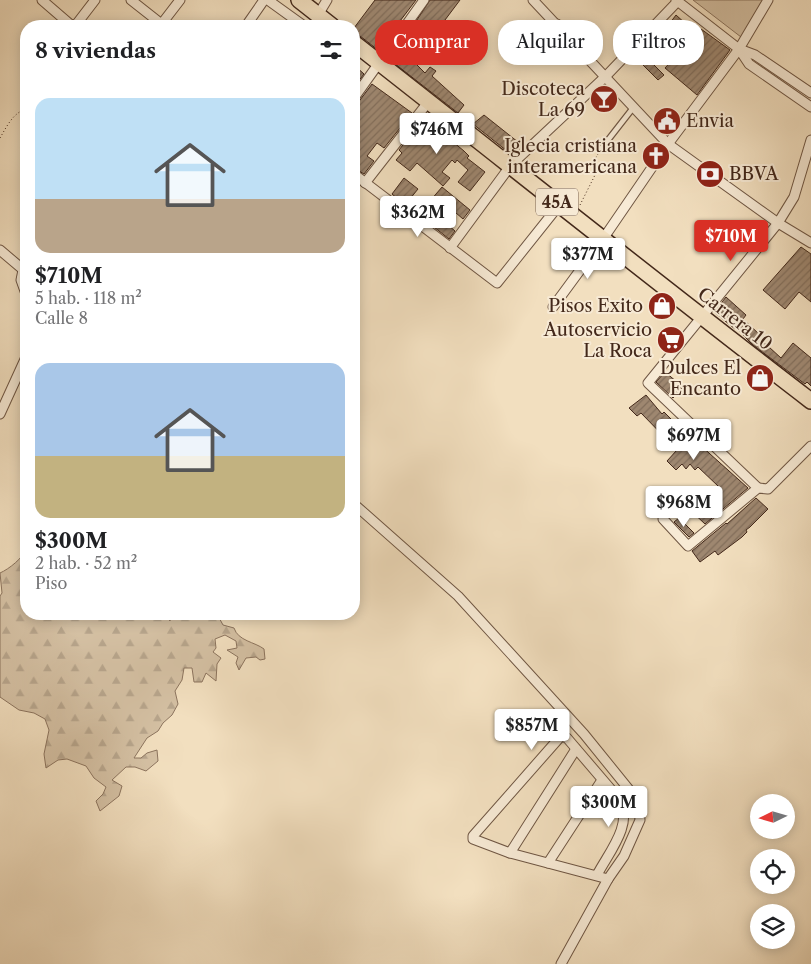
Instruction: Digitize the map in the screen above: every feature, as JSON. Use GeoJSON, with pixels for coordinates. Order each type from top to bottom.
{"type":"FeatureCollection","features":[{"type":"Feature","properties":{"kind":"highway"},"geometry":{"type":"LineString","coordinates":[[299,0],[324,20]]}},
{"type":"Feature","properties":{"kind":"highway","name":"Carrera 10"},"geometry":{"type":"LineString","coordinates":[[360,48],[375,59]]}},
{"type":"Feature","properties":{"kind":"highway","name":"Carrera 10"},"geometry":{"type":"LineString","coordinates":[[383,65],[511,165],[603,240],[811,401]]}},
{"type":"Feature","properties":{"kind":"street"},"geometry":{"type":"LineString","coordinates":[[42,0],[67,20]]}},
{"type":"Feature","properties":{"kind":"street"},"geometry":{"type":"LineString","coordinates":[[79,20],[96,0]]}},
{"type":"Feature","properties":{"kind":"street"},"geometry":{"type":"LineString","coordinates":[[131,0],[155,20]]}},
{"type":"Feature","properties":{"kind":"street"},"geometry":{"type":"LineString","coordinates":[[166,20],[180,0]]}},
{"type":"Feature","properties":{"kind":"street"},"geometry":{"type":"LineString","coordinates":[[250,20],[264,0]]}},
{"type":"Feature","properties":{"kind":"street"},"geometry":{"type":"LineString","coordinates":[[268,0],[296,20]]}},
{"type":"Feature","properties":{"kind":"street"},"geometry":{"type":"LineString","coordinates":[[318,15],[327,0]]}},
{"type":"Feature","properties":{"kind":"street"},"geometry":{"type":"LineString","coordinates":[[410,20],[424,0]]}},
{"type":"Feature","properties":{"kind":"street"},"geometry":{"type":"LineString","coordinates":[[534,0],[553,20]]}},
{"type":"Feature","properties":{"kind":"street"},"geometry":{"type":"LineString","coordinates":[[553,307],[603,240],[668,144],[738,49],[768,0]]}},
{"type":"Feature","properties":{"kind":"street"},"geometry":{"type":"LineString","coordinates":[[450,248],[511,165],[606,76],[677,1],[738,49],[749,64],[811,107]]}},
{"type":"Feature","properties":{"kind":"street"},"geometry":{"type":"LineString","coordinates":[[738,49],[755,55],[811,93]]}},
{"type":"Feature","properties":{"kind":"street"},"geometry":{"type":"LineString","coordinates":[[360,90],[379,65]]}},
{"type":"Feature","properties":{"kind":"street"},"geometry":{"type":"LineString","coordinates":[[596,65],[668,144],[778,223],[811,243]]}},
{"type":"Feature","properties":{"kind":"street"},"geometry":{"type":"LineString","coordinates":[[365,183],[429,101]]}},
{"type":"Feature","properties":{"kind":"street"},"geometry":{"type":"LineString","coordinates":[[811,140],[794,197],[778,223],[648,382],[758,488],[768,489],[811,446]]}},
{"type":"Feature","properties":{"kind":"street"},"geometry":{"type":"LineString","coordinates":[[360,179],[497,283],[560,204]]}},
{"type":"Feature","properties":{"kind":"street"},"geometry":{"type":"LineString","coordinates":[[0,250],[20,267]]}},
{"type":"Feature","properties":{"kind":"street"},"geometry":{"type":"LineString","coordinates":[[0,414],[20,370]]}},
{"type":"Feature","properties":{"kind":"street"},"geometry":{"type":"LineString","coordinates":[[663,519],[688,546],[758,488]]}},
{"type":"Feature","properties":{"kind":"street"},"geometry":{"type":"LineString","coordinates":[[360,509],[458,596],[584,734],[635,798],[639,808],[640,820],[624,856],[608,879],[561,964]]}},
{"type":"Feature","properties":{"kind":"street"},"geometry":{"type":"LineString","coordinates":[[598,875],[623,828],[624,808],[620,800],[567,738],[561,736],[473,836],[474,841],[510,853],[608,879]]}},
{"type":"Feature","properties":{"kind":"street"},"geometry":{"type":"LineString","coordinates":[[510,853],[576,749]]}},
{"type":"Feature","properties":{"kind":"street"},"geometry":{"type":"LineString","coordinates":[[548,863],[602,780]]}},
{"type":"Feature","properties":{"kind":"lane"},"geometry":{"type":"LineString","coordinates":[[601,149],[634,107]]}},
{"type":"Feature","properties":{"kind":"path"},"geometry":{"type":"LineString","coordinates":[[0,138],[14,115],[20,111]]}},
{"type":"Feature","properties":{"kind":"path"},"geometry":{"type":"LineString","coordinates":[[580,206],[596,173],[593,162],[601,149]]}},
{"type":"Feature","properties":{"kind":"green space"},"geometry":{"type":"Polygon","coordinates":[[[693,0],[763,0],[741,37],[693,0]]]}},
{"type":"Feature","properties":{"kind":"green space"},"geometry":{"type":"Polygon","coordinates":[[[20,558],[20,620],[220,620],[223,625],[234,628],[243,639],[264,649],[265,659],[260,660],[256,657],[246,658],[239,670],[236,663],[238,657],[227,650],[237,648],[236,641],[225,635],[215,639],[216,648],[213,652],[221,658],[217,664],[216,681],[206,673],[202,682],[194,682],[192,668],[184,668],[182,680],[175,691],[178,704],[172,715],[163,723],[158,731],[147,738],[134,758],[141,758],[147,753],[157,750],[158,761],[146,771],[135,767],[126,767],[112,780],[122,786],[119,796],[100,811],[96,801],[103,794],[106,787],[94,778],[86,766],[67,759],[58,760],[46,768],[44,754],[49,730],[45,719],[34,713],[19,710],[0,697],[0,596],[2,593],[0,573],[20,558]]]}},
{"type":"Feature","properties":{"kind":"building"},"geometry":{"type":"Polygon","coordinates":[[[375,0],[416,0],[401,20],[375,20],[375,48],[360,36],[360,20],[375,0]]]}},
{"type":"Feature","properties":{"kind":"building"},"geometry":{"type":"Polygon","coordinates":[[[430,0],[460,0],[445,20],[417,20],[430,0]]]}},
{"type":"Feature","properties":{"kind":"building"},"geometry":{"type":"Polygon","coordinates":[[[676,15],[682,20],[672,20],[676,15]]]}},
{"type":"Feature","properties":{"kind":"building"},"geometry":{"type":"Polygon","coordinates":[[[704,31],[730,50],[697,95],[665,68],[668,65],[704,65],[704,31]]]}},
{"type":"Feature","properties":{"kind":"building"},"geometry":{"type":"Polygon","coordinates":[[[396,65],[417,65],[425,73],[430,67],[436,71],[432,76],[464,105],[458,113],[396,65]]]}},
{"type":"Feature","properties":{"kind":"building"},"geometry":{"type":"Polygon","coordinates":[[[643,65],[654,65],[664,75],[658,80],[643,65]]]}},
{"type":"Feature","properties":{"kind":"building"},"geometry":{"type":"Polygon","coordinates":[[[360,70],[364,74],[360,79],[360,70]]]}},
{"type":"Feature","properties":{"kind":"building"},"geometry":{"type":"Polygon","coordinates":[[[372,84],[412,113],[384,148],[377,143],[367,156],[374,161],[364,174],[360,172],[360,100],[372,84]]]}},
{"type":"Feature","properties":{"kind":"building"},"geometry":{"type":"Polygon","coordinates":[[[484,115],[523,146],[512,155],[473,124],[484,115]]]}},
{"type":"Feature","properties":{"kind":"building"},"geometry":{"type":"Polygon","coordinates":[[[424,118],[464,151],[469,156],[467,158],[485,172],[470,191],[458,182],[468,170],[457,160],[455,163],[452,160],[442,172],[450,178],[443,186],[417,163],[410,171],[396,160],[402,153],[399,150],[424,118]]]}},
{"type":"Feature","properties":{"kind":"building"},"geometry":{"type":"Polygon","coordinates":[[[404,178],[418,189],[405,205],[392,194],[404,178]]]}},
{"type":"Feature","properties":{"kind":"building"},"geometry":{"type":"Polygon","coordinates":[[[442,187],[470,210],[463,219],[441,200],[436,206],[430,201],[442,187]]]}},
{"type":"Feature","properties":{"kind":"building"},"geometry":{"type":"Polygon","coordinates":[[[441,219],[455,231],[449,239],[434,227],[441,219]]]}},
{"type":"Feature","properties":{"kind":"building"},"geometry":{"type":"Polygon","coordinates":[[[801,247],[811,254],[811,302],[799,292],[785,309],[763,290],[801,247]]]}},
{"type":"Feature","properties":{"kind":"building"},"geometry":{"type":"Polygon","coordinates":[[[726,297],[746,315],[743,319],[759,334],[757,336],[781,358],[793,343],[811,358],[811,386],[807,382],[805,384],[753,345],[736,328],[714,312],[726,297]]]}},
{"type":"Feature","properties":{"kind":"building"},"geometry":{"type":"Polygon","coordinates":[[[665,372],[683,387],[673,398],[656,382],[665,372]]]}},
{"type":"Feature","properties":{"kind":"building"},"geometry":{"type":"Polygon","coordinates":[[[646,395],[662,414],[664,412],[689,437],[748,488],[705,524],[689,509],[705,499],[718,486],[698,467],[695,470],[690,464],[686,469],[682,464],[676,470],[667,461],[677,450],[641,413],[637,416],[629,408],[646,395]]]}},
{"type":"Feature","properties":{"kind":"building"},"geometry":{"type":"Polygon","coordinates":[[[756,498],[768,509],[746,530],[747,532],[742,537],[718,555],[715,551],[700,562],[692,551],[727,524],[756,498]]]}},
{"type":"Feature","properties":{"kind":"building"},"geometry":{"type":"Polygon","coordinates":[[[679,518],[694,533],[689,537],[674,522],[679,518]]]}},
{"type":"Feature","properties":{"kind":"place","name":"Discoteca La 69"},"geometry":{"type":"Point","coordinates":[604,99]}},
{"type":"Feature","properties":{"kind":"place","name":"Envia"},"geometry":{"type":"Point","coordinates":[667,121]}},
{"type":"Feature","properties":{"kind":"place","name":"Iglecia cristiana interamericana"},"geometry":{"type":"Point","coordinates":[656,156]}},
{"type":"Feature","properties":{"kind":"place","name":"BBVA"},"geometry":{"type":"Point","coordinates":[710,174]}},
{"type":"Feature","properties":{"kind":"place","name":"Pisos Exito"},"geometry":{"type":"Point","coordinates":[662,306]}},
{"type":"Feature","properties":{"kind":"place","name":"Autoservicio La Roca"},"geometry":{"type":"Point","coordinates":[671,340]}},
{"type":"Feature","properties":{"kind":"place","name":"Dulces El Encanto"},"geometry":{"type":"Point","coordinates":[760,378]}}]}
